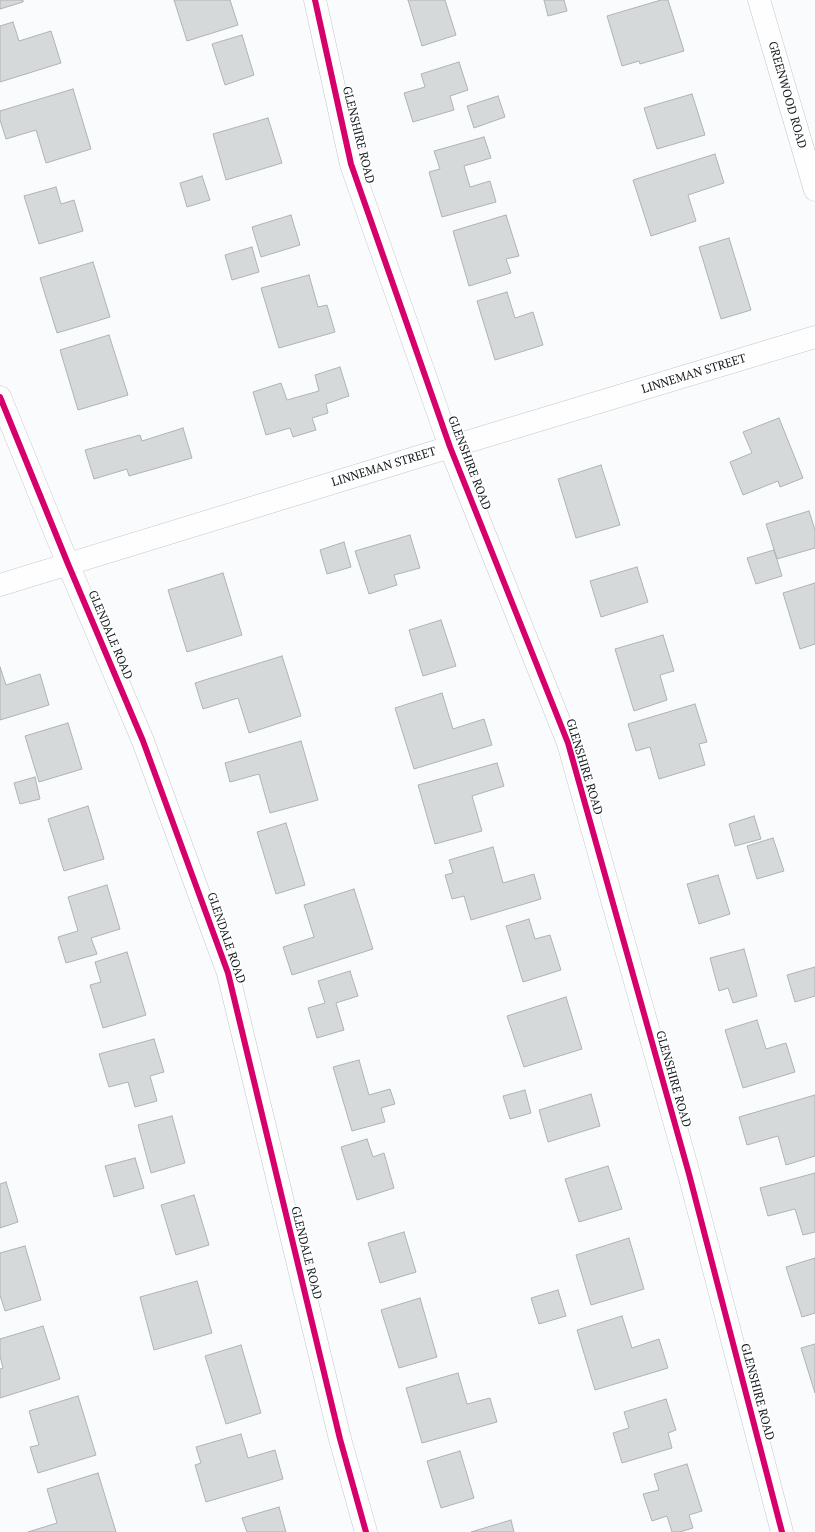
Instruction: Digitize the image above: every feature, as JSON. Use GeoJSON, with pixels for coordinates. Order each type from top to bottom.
{"type":"FeatureCollection","features":[{"type":"Feature","properties":{"kind":"street","name":"GLENSHIRE ROAD"},"geometry":{"type":"LineString","coordinates":[[315,0],[351,164],[450,447],[568,743],[688,1174],[782,1532]]}},
{"type":"Feature","properties":{"kind":"street","name":"GREENWOOD ROAD"},"geometry":{"type":"LineString","coordinates":[[759,0],[815,190]]}},
{"type":"Feature","properties":{"kind":"street","name":"LINNEMAN STREET"},"geometry":{"type":"LineString","coordinates":[[0,585],[815,337]]}},
{"type":"Feature","properties":{"kind":"street","name":"GLENDALE ROAD"},"geometry":{"type":"LineString","coordinates":[[0,397],[68,564],[143,741],[228,973],[340,1439],[366,1532]]}},
{"type":"Feature","properties":{"kind":"building"},"geometry":{"type":"Polygon","coordinates":[[[0,0],[23,0],[23,2],[0,9],[0,0]]]}},
{"type":"Feature","properties":{"kind":"building"},"geometry":{"type":"Polygon","coordinates":[[[174,0],[230,0],[238,25],[187,41],[174,0]]]}},
{"type":"Feature","properties":{"kind":"building"},"geometry":{"type":"Polygon","coordinates":[[[408,0],[445,0],[456,35],[422,46],[408,0]]]}},
{"type":"Feature","properties":{"kind":"building"},"geometry":{"type":"Polygon","coordinates":[[[544,0],[564,0],[567,11],[548,16],[544,0]]]}},
{"type":"Feature","properties":{"kind":"building"},"geometry":{"type":"Polygon","coordinates":[[[661,0],[668,0],[684,51],[640,64],[639,61],[622,66],[607,16],[661,0]]]}},
{"type":"Feature","properties":{"kind":"building"},"geometry":{"type":"Polygon","coordinates":[[[13,22],[19,41],[51,31],[61,63],[0,82],[0,26],[13,22]]]}},
{"type":"Feature","properties":{"kind":"building"},"geometry":{"type":"Polygon","coordinates":[[[242,35],[254,75],[225,85],[212,44],[242,35]]]}},
{"type":"Feature","properties":{"kind":"building"},"geometry":{"type":"Polygon","coordinates":[[[459,62],[468,90],[450,96],[454,110],[413,122],[404,93],[425,87],[421,74],[459,62]]]}},
{"type":"Feature","properties":{"kind":"building"},"geometry":{"type":"Polygon","coordinates":[[[73,89],[91,149],[46,163],[36,130],[6,139],[0,120],[0,111],[73,89]]]}},
{"type":"Feature","properties":{"kind":"building"},"geometry":{"type":"Polygon","coordinates":[[[692,94],[705,135],[657,149],[644,108],[692,94]]]}},
{"type":"Feature","properties":{"kind":"building"},"geometry":{"type":"Polygon","coordinates":[[[498,96],[505,117],[474,128],[467,106],[498,96]]]}},
{"type":"Feature","properties":{"kind":"building"},"geometry":{"type":"Polygon","coordinates":[[[268,118],[282,163],[226,180],[213,134],[268,118]]]}},
{"type":"Feature","properties":{"kind":"building"},"geometry":{"type":"Polygon","coordinates":[[[484,137],[491,158],[464,166],[470,187],[490,181],[496,202],[442,217],[429,172],[440,169],[434,151],[484,137]]]}},
{"type":"Feature","properties":{"kind":"building"},"geometry":{"type":"Polygon","coordinates":[[[715,154],[724,183],[688,195],[696,221],[651,236],[633,180],[715,154]]]}},
{"type":"Feature","properties":{"kind":"building"},"geometry":{"type":"Polygon","coordinates":[[[202,176],[210,200],[187,207],[180,183],[202,176]]]}},
{"type":"Feature","properties":{"kind":"building"},"geometry":{"type":"Polygon","coordinates":[[[56,187],[61,204],[74,200],[83,231],[39,244],[24,196],[56,187]]]}},
{"type":"Feature","properties":{"kind":"building"},"geometry":{"type":"Polygon","coordinates":[[[291,215],[300,245],[261,257],[252,227],[291,215]]]}},
{"type":"Feature","properties":{"kind":"building"},"geometry":{"type":"Polygon","coordinates":[[[506,215],[519,256],[506,259],[511,273],[469,286],[453,231],[506,215]]]}},
{"type":"Feature","properties":{"kind":"building"},"geometry":{"type":"Polygon","coordinates":[[[729,238],[751,310],[721,319],[699,247],[729,238]]]}},
{"type":"Feature","properties":{"kind":"building"},"geometry":{"type":"Polygon","coordinates":[[[252,247],[259,272],[232,280],[225,255],[252,247]]]}},
{"type":"Feature","properties":{"kind":"building"},"geometry":{"type":"Polygon","coordinates":[[[93,262],[110,317],[57,333],[40,278],[93,262]]]}},
{"type":"Feature","properties":{"kind":"building"},"geometry":{"type":"Polygon","coordinates":[[[309,275],[318,307],[327,305],[335,332],[279,348],[261,288],[309,275]]]}},
{"type":"Feature","properties":{"kind":"building"},"geometry":{"type":"Polygon","coordinates":[[[507,292],[515,318],[533,312],[543,345],[495,360],[477,301],[507,292]]]}},
{"type":"Feature","properties":{"kind":"building"},"geometry":{"type":"Polygon","coordinates":[[[109,335],[128,395],[78,410],[60,350],[109,335]]]}},
{"type":"Feature","properties":{"kind":"building"},"geometry":{"type":"Polygon","coordinates":[[[340,367],[349,396],[326,404],[328,413],[312,418],[316,430],[293,437],[290,428],[266,435],[253,392],[281,383],[287,400],[319,391],[315,375],[340,367]]]}},
{"type":"Feature","properties":{"kind":"building"},"geometry":{"type":"Polygon","coordinates":[[[779,418],[803,478],[780,487],[778,481],[743,495],[730,462],[752,453],[743,432],[779,418]]]}},
{"type":"Feature","properties":{"kind":"building"},"geometry":{"type":"Polygon","coordinates":[[[183,428],[192,458],[129,476],[127,469],[94,479],[85,450],[140,435],[142,441],[183,428]]]}},
{"type":"Feature","properties":{"kind":"building"},"geometry":{"type":"Polygon","coordinates":[[[601,465],[620,525],[576,538],[558,479],[601,465]]]}},
{"type":"Feature","properties":{"kind":"building"},"geometry":{"type":"Polygon","coordinates":[[[809,511],[815,530],[815,548],[777,559],[766,524],[809,511]]]}},
{"type":"Feature","properties":{"kind":"building"},"geometry":{"type":"Polygon","coordinates":[[[410,535],[420,568],[394,575],[397,585],[369,594],[355,551],[410,535]]]}},
{"type":"Feature","properties":{"kind":"building"},"geometry":{"type":"Polygon","coordinates":[[[344,542],[351,567],[327,574],[320,550],[344,542]]]}},
{"type":"Feature","properties":{"kind":"building"},"geometry":{"type":"Polygon","coordinates":[[[774,550],[782,576],[756,584],[747,558],[774,550]]]}},
{"type":"Feature","properties":{"kind":"building"},"geometry":{"type":"Polygon","coordinates":[[[637,567],[648,602],[601,617],[590,581],[637,567]]]}},
{"type":"Feature","properties":{"kind":"building"},"geometry":{"type":"Polygon","coordinates":[[[223,573],[242,635],[187,652],[168,590],[223,573]]]}},
{"type":"Feature","properties":{"kind":"building"},"geometry":{"type":"Polygon","coordinates":[[[815,583],[815,644],[800,649],[783,593],[815,583]]]}},
{"type":"Feature","properties":{"kind":"building"},"geometry":{"type":"Polygon","coordinates":[[[441,620],[456,666],[423,676],[409,630],[441,620]]]}},
{"type":"Feature","properties":{"kind":"building"},"geometry":{"type":"Polygon","coordinates":[[[663,635],[674,671],[660,675],[667,700],[634,711],[615,649],[663,635]]]}},
{"type":"Feature","properties":{"kind":"building"},"geometry":{"type":"Polygon","coordinates":[[[282,656],[301,716],[249,733],[238,698],[203,709],[195,683],[282,656]]]}},
{"type":"Feature","properties":{"kind":"building"},"geometry":{"type":"Polygon","coordinates":[[[0,667],[6,685],[40,674],[49,705],[0,720],[0,667]]]}},
{"type":"Feature","properties":{"kind":"building"},"geometry":{"type":"Polygon","coordinates":[[[442,693],[453,729],[484,719],[492,745],[414,769],[395,708],[442,693]]]}},
{"type":"Feature","properties":{"kind":"building"},"geometry":{"type":"Polygon","coordinates":[[[695,704],[707,742],[699,744],[705,765],[659,779],[650,747],[636,751],[628,724],[695,704]]]}},
{"type":"Feature","properties":{"kind":"building"},"geometry":{"type":"Polygon","coordinates":[[[68,723],[82,769],[39,782],[25,736],[68,723]]]}},
{"type":"Feature","properties":{"kind":"building"},"geometry":{"type":"Polygon","coordinates":[[[301,741],[318,800],[270,813],[259,774],[230,782],[225,763],[301,741]]]}},
{"type":"Feature","properties":{"kind":"building"},"geometry":{"type":"Polygon","coordinates":[[[497,763],[504,786],[472,796],[482,831],[435,844],[418,785],[497,763]]]}},
{"type":"Feature","properties":{"kind":"building"},"geometry":{"type":"Polygon","coordinates":[[[35,777],[40,799],[20,804],[14,783],[35,777]]]}},
{"type":"Feature","properties":{"kind":"building"},"geometry":{"type":"Polygon","coordinates":[[[88,806],[104,859],[64,871],[48,819],[88,806]]]}},
{"type":"Feature","properties":{"kind":"building"},"geometry":{"type":"Polygon","coordinates":[[[754,816],[761,839],[735,846],[729,824],[754,816]]]}},
{"type":"Feature","properties":{"kind":"building"},"geometry":{"type":"Polygon","coordinates":[[[286,823],[305,885],[276,894],[257,832],[286,823]]]}},
{"type":"Feature","properties":{"kind":"building"},"geometry":{"type":"Polygon","coordinates":[[[773,838],[784,871],[757,879],[747,846],[773,838]]]}},
{"type":"Feature","properties":{"kind":"building"},"geometry":{"type":"Polygon","coordinates":[[[493,847],[503,883],[534,874],[541,899],[471,920],[464,896],[452,899],[445,875],[453,873],[449,860],[493,847]]]}},
{"type":"Feature","properties":{"kind":"building"},"geometry":{"type":"Polygon","coordinates":[[[718,875],[730,914],[699,924],[687,884],[718,875]]]}},
{"type":"Feature","properties":{"kind":"building"},"geometry":{"type":"Polygon","coordinates":[[[107,885],[120,929],[91,938],[97,954],[66,963],[58,937],[78,931],[68,897],[107,885]]]}},
{"type":"Feature","properties":{"kind":"building"},"geometry":{"type":"Polygon","coordinates":[[[354,889],[373,949],[292,975],[283,947],[314,937],[304,905],[354,889]]]}},
{"type":"Feature","properties":{"kind":"building"},"geometry":{"type":"Polygon","coordinates":[[[529,919],[535,939],[550,935],[561,970],[523,982],[506,926],[529,919]]]}},
{"type":"Feature","properties":{"kind":"building"},"geometry":{"type":"Polygon","coordinates":[[[744,949],[757,996],[733,1003],[728,988],[719,991],[710,958],[744,949]]]}},
{"type":"Feature","properties":{"kind":"building"},"geometry":{"type":"Polygon","coordinates":[[[127,952],[146,1015],[103,1028],[90,985],[101,982],[95,962],[127,952]]]}},
{"type":"Feature","properties":{"kind":"building"},"geometry":{"type":"Polygon","coordinates":[[[815,967],[815,996],[795,1002],[787,975],[815,967]]]}},
{"type":"Feature","properties":{"kind":"building"},"geometry":{"type":"Polygon","coordinates":[[[350,971],[358,996],[336,1003],[344,1030],[317,1038],[308,1008],[325,1003],[318,981],[350,971]]]}},
{"type":"Feature","properties":{"kind":"building"},"geometry":{"type":"Polygon","coordinates":[[[566,997],[582,1049],[524,1067],[507,1016],[566,997]]]}},
{"type":"Feature","properties":{"kind":"building"},"geometry":{"type":"Polygon","coordinates":[[[757,1020],[766,1049],[786,1043],[795,1072],[743,1088],[725,1030],[757,1020]]]}},
{"type":"Feature","properties":{"kind":"building"},"geometry":{"type":"Polygon","coordinates":[[[154,1039],[164,1072],[150,1076],[157,1101],[135,1107],[128,1082],[109,1087],[99,1054],[154,1039]]]}},
{"type":"Feature","properties":{"kind":"building"},"geometry":{"type":"Polygon","coordinates":[[[359,1060],[369,1095],[390,1089],[395,1104],[381,1108],[385,1122],[352,1131],[333,1067],[359,1060]]]}},
{"type":"Feature","properties":{"kind":"building"},"geometry":{"type":"Polygon","coordinates":[[[525,1090],[531,1113],[510,1119],[503,1096],[525,1090]]]}},
{"type":"Feature","properties":{"kind":"building"},"geometry":{"type":"Polygon","coordinates":[[[591,1094],[600,1126],[548,1142],[539,1110],[591,1094]]]}},
{"type":"Feature","properties":{"kind":"building"},"geometry":{"type":"Polygon","coordinates":[[[815,1095],[815,1156],[786,1165],[778,1136],[747,1145],[739,1117],[815,1095]]]}},
{"type":"Feature","properties":{"kind":"building"},"geometry":{"type":"Polygon","coordinates":[[[172,1116],[185,1163],[151,1173],[138,1125],[172,1116]]]}},
{"type":"Feature","properties":{"kind":"building"},"geometry":{"type":"Polygon","coordinates":[[[367,1139],[373,1157],[384,1153],[394,1188],[357,1200],[341,1147],[367,1139]]]}},
{"type":"Feature","properties":{"kind":"building"},"geometry":{"type":"Polygon","coordinates":[[[135,1158],[144,1188],[114,1197],[105,1166],[135,1158]]]}},
{"type":"Feature","properties":{"kind":"building"},"geometry":{"type":"Polygon","coordinates":[[[608,1166],[622,1209],[579,1222],[565,1179],[608,1166]]]}},
{"type":"Feature","properties":{"kind":"building"},"geometry":{"type":"Polygon","coordinates":[[[815,1173],[815,1232],[803,1235],[795,1209],[768,1216],[760,1188],[815,1173]]]}},
{"type":"Feature","properties":{"kind":"building"},"geometry":{"type":"Polygon","coordinates":[[[6,1182],[18,1222],[0,1228],[0,1184],[6,1182]]]}},
{"type":"Feature","properties":{"kind":"building"},"geometry":{"type":"Polygon","coordinates":[[[194,1195],[209,1245],[176,1255],[161,1205],[194,1195]]]}},
{"type":"Feature","properties":{"kind":"building"},"geometry":{"type":"Polygon","coordinates":[[[404,1232],[416,1272],[380,1283],[368,1243],[404,1232]]]}},
{"type":"Feature","properties":{"kind":"building"},"geometry":{"type":"Polygon","coordinates":[[[629,1238],[644,1289],[591,1305],[576,1255],[629,1238]]]}},
{"type":"Feature","properties":{"kind":"building"},"geometry":{"type":"Polygon","coordinates":[[[25,1246],[41,1300],[5,1311],[0,1295],[0,1253],[25,1246]]]}},
{"type":"Feature","properties":{"kind":"building"},"geometry":{"type":"Polygon","coordinates":[[[815,1258],[815,1313],[802,1317],[786,1267],[815,1258]]]}},
{"type":"Feature","properties":{"kind":"building"},"geometry":{"type":"Polygon","coordinates":[[[197,1281],[212,1333],[154,1350],[140,1297],[197,1281]]]}},
{"type":"Feature","properties":{"kind":"building"},"geometry":{"type":"Polygon","coordinates":[[[558,1290],[566,1316],[539,1324],[531,1298],[558,1290]]]}},
{"type":"Feature","properties":{"kind":"building"},"geometry":{"type":"Polygon","coordinates":[[[420,1298],[437,1357],[399,1368],[381,1310],[420,1298]]]}},
{"type":"Feature","properties":{"kind":"building"},"geometry":{"type":"Polygon","coordinates":[[[622,1316],[632,1348],[659,1339],[668,1368],[595,1390],[577,1330],[622,1316]]]}},
{"type":"Feature","properties":{"kind":"building"},"geometry":{"type":"Polygon","coordinates":[[[43,1326],[60,1379],[0,1398],[0,1369],[3,1368],[0,1356],[0,1339],[43,1326]]]}},
{"type":"Feature","properties":{"kind":"building"},"geometry":{"type":"Polygon","coordinates":[[[815,1344],[815,1393],[801,1348],[815,1344]]]}},
{"type":"Feature","properties":{"kind":"building"},"geometry":{"type":"Polygon","coordinates":[[[241,1345],[261,1413],[226,1424],[205,1356],[241,1345]]]}},
{"type":"Feature","properties":{"kind":"building"},"geometry":{"type":"Polygon","coordinates":[[[458,1373],[467,1404],[490,1398],[497,1422],[422,1443],[406,1388],[458,1373]]]}},
{"type":"Feature","properties":{"kind":"building"},"geometry":{"type":"Polygon","coordinates":[[[78,1396],[96,1455],[38,1473],[30,1447],[39,1445],[29,1411],[78,1396]]]}},
{"type":"Feature","properties":{"kind":"building"},"geometry":{"type":"Polygon","coordinates":[[[666,1399],[676,1430],[668,1433],[672,1448],[622,1463],[613,1433],[629,1428],[624,1412],[666,1399]]]}},
{"type":"Feature","properties":{"kind":"building"},"geometry":{"type":"Polygon","coordinates":[[[241,1434],[248,1458],[275,1450],[283,1479],[206,1502],[195,1465],[201,1463],[196,1447],[241,1434]]]}},
{"type":"Feature","properties":{"kind":"building"},"geometry":{"type":"Polygon","coordinates":[[[460,1451],[474,1498],[441,1508],[427,1461],[460,1451]]]}},
{"type":"Feature","properties":{"kind":"building"},"geometry":{"type":"Polygon","coordinates":[[[687,1464],[702,1511],[689,1515],[693,1528],[680,1532],[672,1532],[667,1516],[652,1521],[643,1494],[659,1490],[654,1474],[687,1464]]]}},
{"type":"Feature","properties":{"kind":"building"},"geometry":{"type":"Polygon","coordinates":[[[98,1473],[116,1532],[28,1532],[57,1523],[47,1489],[98,1473]]]}},
{"type":"Feature","properties":{"kind":"building"},"geometry":{"type":"Polygon","coordinates":[[[279,1507],[286,1532],[247,1532],[242,1518],[279,1507]]]}},
{"type":"Feature","properties":{"kind":"building"},"geometry":{"type":"Polygon","coordinates":[[[511,1520],[514,1532],[471,1532],[511,1520]]]}},
{"type":"Feature","properties":{"kind":"cycle path"},"geometry":{"type":"LineString","coordinates":[[315,0],[351,164],[450,447],[568,743],[689,1174],[782,1532]]}},
{"type":"Feature","properties":{"kind":"cycle path"},"geometry":{"type":"LineString","coordinates":[[0,397],[68,564],[143,741],[228,973],[340,1439],[366,1532]]}}]}
